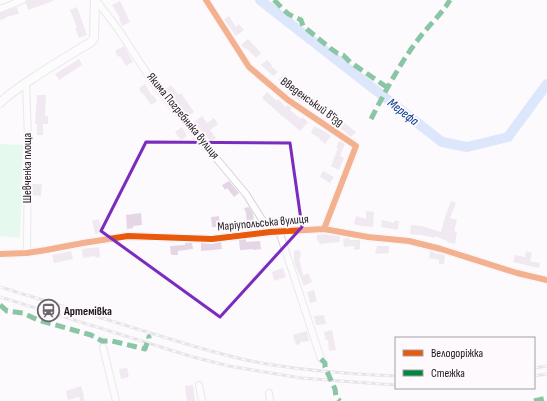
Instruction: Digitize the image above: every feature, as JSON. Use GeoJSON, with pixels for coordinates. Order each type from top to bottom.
{"type":"FeatureCollection","features":[{"type":"Feature","properties":{"kind":"street"},"geometry":{"type":"LineString","coordinates":[[0,9],[23,0]]}},
{"type":"Feature","properties":{"kind":"street"},"geometry":{"type":"LineString","coordinates":[[0,103],[58,61],[91,42],[94,38],[95,0]]}},
{"type":"Feature","properties":{"kind":"street","name":"Якима Погребняка вулиця"},"geometry":{"type":"LineString","coordinates":[[95,0],[118,29],[154,84],[246,194],[270,232]]}},
{"type":"Feature","properties":{"kind":"street","name":"Введенський в'їзд"},"geometry":{"type":"LineString","coordinates":[[206,0],[249,67],[288,100],[356,146],[324,229]]}},
{"type":"Feature","properties":{"kind":"street","name":"Шевченка площа"},"geometry":{"type":"LineString","coordinates":[[26,83],[28,138],[27,253]]}},
{"type":"Feature","properties":{"kind":"street","name":"Маріупольська вулиця"},"geometry":{"type":"LineString","coordinates":[[0,254],[27,253],[128,236],[212,238],[270,232],[324,229],[368,237],[410,241],[441,249],[517,273],[547,280]]}},
{"type":"Feature","properties":{"kind":"street"},"geometry":{"type":"LineString","coordinates":[[279,232],[321,359]]}},
{"type":"Feature","properties":{"kind":"street"},"geometry":{"type":"LineString","coordinates":[[104,347],[114,400]]}},
{"type":"Feature","properties":{"kind":"street"},"geometry":{"type":"LineString","coordinates":[[199,385],[202,401]]}},
{"type":"Feature","properties":{"kind":"street"},"geometry":{"type":"LineString","coordinates":[[269,393],[270,401]]}},
{"type":"Feature","properties":{"kind":"path"},"geometry":{"type":"LineString","coordinates":[[0,172],[14,149]]}},
{"type":"Feature","properties":{"kind":"path"},"geometry":{"type":"LineString","coordinates":[[0,190],[27,190]]}},
{"type":"Feature","properties":{"kind":"path"},"geometry":{"type":"LineString","coordinates":[[0,217],[16,235]]}},
{"type":"Feature","properties":{"kind":"path"},"geometry":{"type":"LineString","coordinates":[[102,338],[104,333]]}},
{"type":"Feature","properties":{"kind":"highlighted area"},"geometry":{"type":"Polygon","coordinates":[[[146,142],[290,143],[302,227],[220,317],[101,231],[146,142]]]}},
{"type":"Feature","properties":{"kind":"green space"},"geometry":{"type":"Polygon","coordinates":[[[0,144],[23,145],[20,238],[0,236],[0,144]]]}},
{"type":"Feature","properties":{"kind":"building"},"geometry":{"type":"Polygon","coordinates":[[[27,0],[53,1],[28,10],[26,3],[27,0]]]}},
{"type":"Feature","properties":{"kind":"building"},"geometry":{"type":"Polygon","coordinates":[[[120,1],[130,22],[122,26],[119,19],[120,18],[112,5],[120,1]]]}},
{"type":"Feature","properties":{"kind":"building"},"geometry":{"type":"Polygon","coordinates":[[[17,7],[19,14],[0,20],[0,13],[17,7]]]}},
{"type":"Feature","properties":{"kind":"building"},"geometry":{"type":"Polygon","coordinates":[[[77,7],[87,35],[79,38],[70,10],[77,7]]]}},
{"type":"Feature","properties":{"kind":"building"},"geometry":{"type":"Polygon","coordinates":[[[229,16],[236,27],[239,24],[244,30],[236,36],[224,19],[229,16]]]}},
{"type":"Feature","properties":{"kind":"building"},"geometry":{"type":"Polygon","coordinates":[[[248,39],[261,53],[256,58],[241,45],[248,39]]]}},
{"type":"Feature","properties":{"kind":"building"},"geometry":{"type":"Polygon","coordinates":[[[124,46],[133,62],[126,66],[115,51],[124,46]]]}},
{"type":"Feature","properties":{"kind":"building"},"geometry":{"type":"Polygon","coordinates":[[[79,59],[82,65],[59,80],[55,74],[79,59]]]}},
{"type":"Feature","properties":{"kind":"building"},"geometry":{"type":"Polygon","coordinates":[[[267,60],[278,72],[273,76],[261,65],[267,60]]]}},
{"type":"Feature","properties":{"kind":"building"},"geometry":{"type":"Polygon","coordinates":[[[284,74],[289,77],[287,80],[307,97],[303,103],[287,92],[290,88],[278,80],[284,74]]]}},
{"type":"Feature","properties":{"kind":"building"},"geometry":{"type":"Polygon","coordinates":[[[145,84],[152,96],[153,95],[157,101],[151,105],[139,88],[145,84]]]}},
{"type":"Feature","properties":{"kind":"building"},"geometry":{"type":"Polygon","coordinates":[[[171,85],[179,95],[181,93],[194,112],[188,116],[170,94],[169,95],[165,90],[171,85]]]}},
{"type":"Feature","properties":{"kind":"building"},"geometry":{"type":"Polygon","coordinates":[[[267,92],[277,101],[278,99],[286,107],[287,105],[292,108],[290,110],[301,119],[302,117],[308,122],[300,131],[262,98],[267,92]]]}},
{"type":"Feature","properties":{"kind":"building"},"geometry":{"type":"Polygon","coordinates":[[[37,95],[46,95],[45,116],[48,116],[48,124],[43,124],[43,135],[37,135],[37,124],[35,124],[37,95]]]}},
{"type":"Feature","properties":{"kind":"building"},"geometry":{"type":"Polygon","coordinates":[[[202,116],[207,123],[214,118],[218,124],[210,130],[216,138],[211,142],[194,122],[202,116]]]}},
{"type":"Feature","properties":{"kind":"building"},"geometry":{"type":"Polygon","coordinates":[[[332,117],[341,123],[342,121],[356,132],[351,137],[338,126],[337,127],[332,124],[333,123],[330,120],[332,117]]]}},
{"type":"Feature","properties":{"kind":"building"},"geometry":{"type":"Polygon","coordinates":[[[314,126],[331,136],[325,144],[319,139],[320,138],[311,133],[314,126]]]}},
{"type":"Feature","properties":{"kind":"building"},"geometry":{"type":"Polygon","coordinates":[[[182,127],[187,136],[181,140],[175,132],[182,127]]]}},
{"type":"Feature","properties":{"kind":"building"},"geometry":{"type":"Polygon","coordinates":[[[339,141],[345,144],[340,156],[344,158],[339,170],[331,166],[339,141]]]}},
{"type":"Feature","properties":{"kind":"building"},"geometry":{"type":"Polygon","coordinates":[[[323,171],[334,177],[330,183],[320,177],[323,171]]]}},
{"type":"Feature","properties":{"kind":"building"},"geometry":{"type":"Polygon","coordinates":[[[229,181],[239,193],[234,197],[227,188],[225,190],[222,185],[229,181]]]}},
{"type":"Feature","properties":{"kind":"building"},"geometry":{"type":"Polygon","coordinates":[[[32,184],[42,184],[41,196],[32,195],[32,184]]]}},
{"type":"Feature","properties":{"kind":"building"},"geometry":{"type":"Polygon","coordinates":[[[451,201],[456,203],[450,218],[457,220],[454,231],[457,232],[455,244],[435,236],[435,238],[410,234],[411,225],[422,226],[441,232],[451,201]]]}},
{"type":"Feature","properties":{"kind":"building"},"geometry":{"type":"Polygon","coordinates":[[[249,207],[253,213],[254,223],[247,224],[244,208],[249,207]]]}},
{"type":"Feature","properties":{"kind":"building"},"geometry":{"type":"Polygon","coordinates":[[[366,211],[374,212],[373,227],[354,224],[356,216],[366,219],[366,211]]]}},
{"type":"Feature","properties":{"kind":"building"},"geometry":{"type":"Polygon","coordinates":[[[141,213],[142,225],[133,226],[133,228],[127,229],[126,215],[141,213]]]}},
{"type":"Feature","properties":{"kind":"building"},"geometry":{"type":"Polygon","coordinates":[[[219,216],[220,227],[212,227],[211,217],[219,216]]]}},
{"type":"Feature","properties":{"kind":"building"},"geometry":{"type":"Polygon","coordinates":[[[99,219],[102,232],[95,234],[92,221],[99,219]]]}},
{"type":"Feature","properties":{"kind":"building"},"geometry":{"type":"Polygon","coordinates":[[[382,220],[394,223],[394,221],[399,221],[398,230],[381,227],[382,220]]]}},
{"type":"Feature","properties":{"kind":"building"},"geometry":{"type":"Polygon","coordinates":[[[327,234],[340,236],[340,242],[319,244],[319,241],[317,241],[317,235],[327,234]]]}},
{"type":"Feature","properties":{"kind":"building"},"geometry":{"type":"Polygon","coordinates":[[[349,238],[350,240],[360,240],[360,249],[354,250],[354,246],[344,247],[343,239],[349,238]]]}},
{"type":"Feature","properties":{"kind":"building"},"geometry":{"type":"Polygon","coordinates":[[[246,239],[246,242],[260,241],[261,249],[240,250],[239,240],[246,239]]]}},
{"type":"Feature","properties":{"kind":"building"},"geometry":{"type":"Polygon","coordinates":[[[221,242],[222,249],[201,251],[201,243],[212,244],[221,242]]]}},
{"type":"Feature","properties":{"kind":"building"},"geometry":{"type":"Polygon","coordinates":[[[185,243],[192,243],[193,249],[178,251],[178,255],[171,255],[170,246],[185,245],[185,243]]]}},
{"type":"Feature","properties":{"kind":"building"},"geometry":{"type":"Polygon","coordinates":[[[377,246],[389,246],[389,253],[375,254],[377,246]]]}},
{"type":"Feature","properties":{"kind":"building"},"geometry":{"type":"Polygon","coordinates":[[[99,247],[100,257],[96,258],[95,256],[83,258],[82,249],[99,247]]]}},
{"type":"Feature","properties":{"kind":"building"},"geometry":{"type":"Polygon","coordinates":[[[300,250],[301,258],[299,258],[303,276],[308,273],[312,282],[304,286],[294,262],[294,251],[300,250]]]}},
{"type":"Feature","properties":{"kind":"building"},"geometry":{"type":"Polygon","coordinates":[[[71,251],[73,259],[54,263],[52,255],[71,251]]]}},
{"type":"Feature","properties":{"kind":"building"},"geometry":{"type":"Polygon","coordinates":[[[430,251],[445,255],[444,264],[439,264],[439,260],[429,258],[430,251]]]}},
{"type":"Feature","properties":{"kind":"building"},"geometry":{"type":"Polygon","coordinates":[[[526,251],[532,253],[530,261],[540,263],[539,268],[513,262],[515,255],[525,257],[526,251]]]}},
{"type":"Feature","properties":{"kind":"building"},"geometry":{"type":"Polygon","coordinates":[[[283,268],[286,277],[274,281],[272,272],[283,268]]]}},
{"type":"Feature","properties":{"kind":"building"},"geometry":{"type":"Polygon","coordinates":[[[314,290],[317,301],[310,303],[307,292],[314,290]]]}},
{"type":"Feature","properties":{"kind":"building"},"geometry":{"type":"Polygon","coordinates":[[[324,315],[326,324],[316,325],[314,316],[324,315]]]}},
{"type":"Feature","properties":{"kind":"building"},"geometry":{"type":"Polygon","coordinates":[[[332,330],[336,350],[329,351],[328,340],[326,340],[324,332],[332,330]]]}},
{"type":"Feature","properties":{"kind":"building"},"geometry":{"type":"Polygon","coordinates":[[[307,331],[309,341],[300,342],[300,344],[296,345],[293,335],[307,331]]]}},
{"type":"Feature","properties":{"kind":"building"},"geometry":{"type":"Polygon","coordinates":[[[127,368],[129,377],[121,379],[119,369],[127,368]]]}},
{"type":"Feature","properties":{"kind":"building"},"geometry":{"type":"Polygon","coordinates":[[[193,385],[195,401],[187,401],[185,386],[193,385]]]}},
{"type":"Feature","properties":{"kind":"building"},"geometry":{"type":"Polygon","coordinates":[[[81,386],[85,401],[80,401],[79,397],[68,400],[66,391],[81,386]]]}},
{"type":"Feature","properties":{"kind":"waterway","name":"Мерефа"},"geometry":{"type":"LineString","coordinates":[[260,0],[442,142],[467,147],[508,137],[547,84]]}},
{"type":"Feature","properties":{"kind":"railway"},"geometry":{"type":"LineString","coordinates":[[0,287],[240,359],[308,370],[395,376]]}},
{"type":"Feature","properties":{"kind":"railway"},"geometry":{"type":"LineString","coordinates":[[0,297],[193,357],[229,366],[301,378],[395,385]]}},
{"type":"Feature","properties":{"kind":"railway"},"geometry":{"type":"LineString","coordinates":[[535,368],[547,366]]}},
{"type":"Feature","properties":{"kind":"railway"},"geometry":{"type":"LineString","coordinates":[[535,376],[547,374]]}},
{"type":"Feature","properties":{"kind":"marked path"},"geometry":{"type":"LineString","coordinates":[[274,0],[288,13],[301,20],[303,26],[330,48],[343,55],[350,62],[388,88]]}},
{"type":"Feature","properties":{"kind":"marked path"},"geometry":{"type":"LineString","coordinates":[[371,119],[410,50],[450,0]]}},
{"type":"Feature","properties":{"kind":"marked path"},"geometry":{"type":"LineString","coordinates":[[0,305],[7,311],[23,313],[38,320],[91,335],[102,341],[112,341],[145,349],[149,337],[147,336]]}},
{"type":"Feature","properties":{"kind":"marked path"},"geometry":{"type":"LineString","coordinates":[[321,359],[325,363],[325,367],[335,389],[336,397],[340,401]]}},
{"type":"Feature","properties":{"kind":"marked path"},"geometry":{"type":"LineString","coordinates":[[534,401],[547,398]]}},
{"type":"Feature","properties":{"kind":"cycle path"},"geometry":{"type":"LineString","coordinates":[[206,0],[249,67],[288,100],[356,146],[324,229]]}},
{"type":"Feature","properties":{"kind":"cycle path"},"geometry":{"type":"LineString","coordinates":[[0,254],[27,253],[128,236],[212,239],[270,232],[324,229],[368,237],[409,241],[441,249],[517,273],[547,280]]}},
{"type":"Feature","properties":{"kind":"place","name":"Артемівка"},"geometry":{"type":"Point","coordinates":[48,311]}}]}
